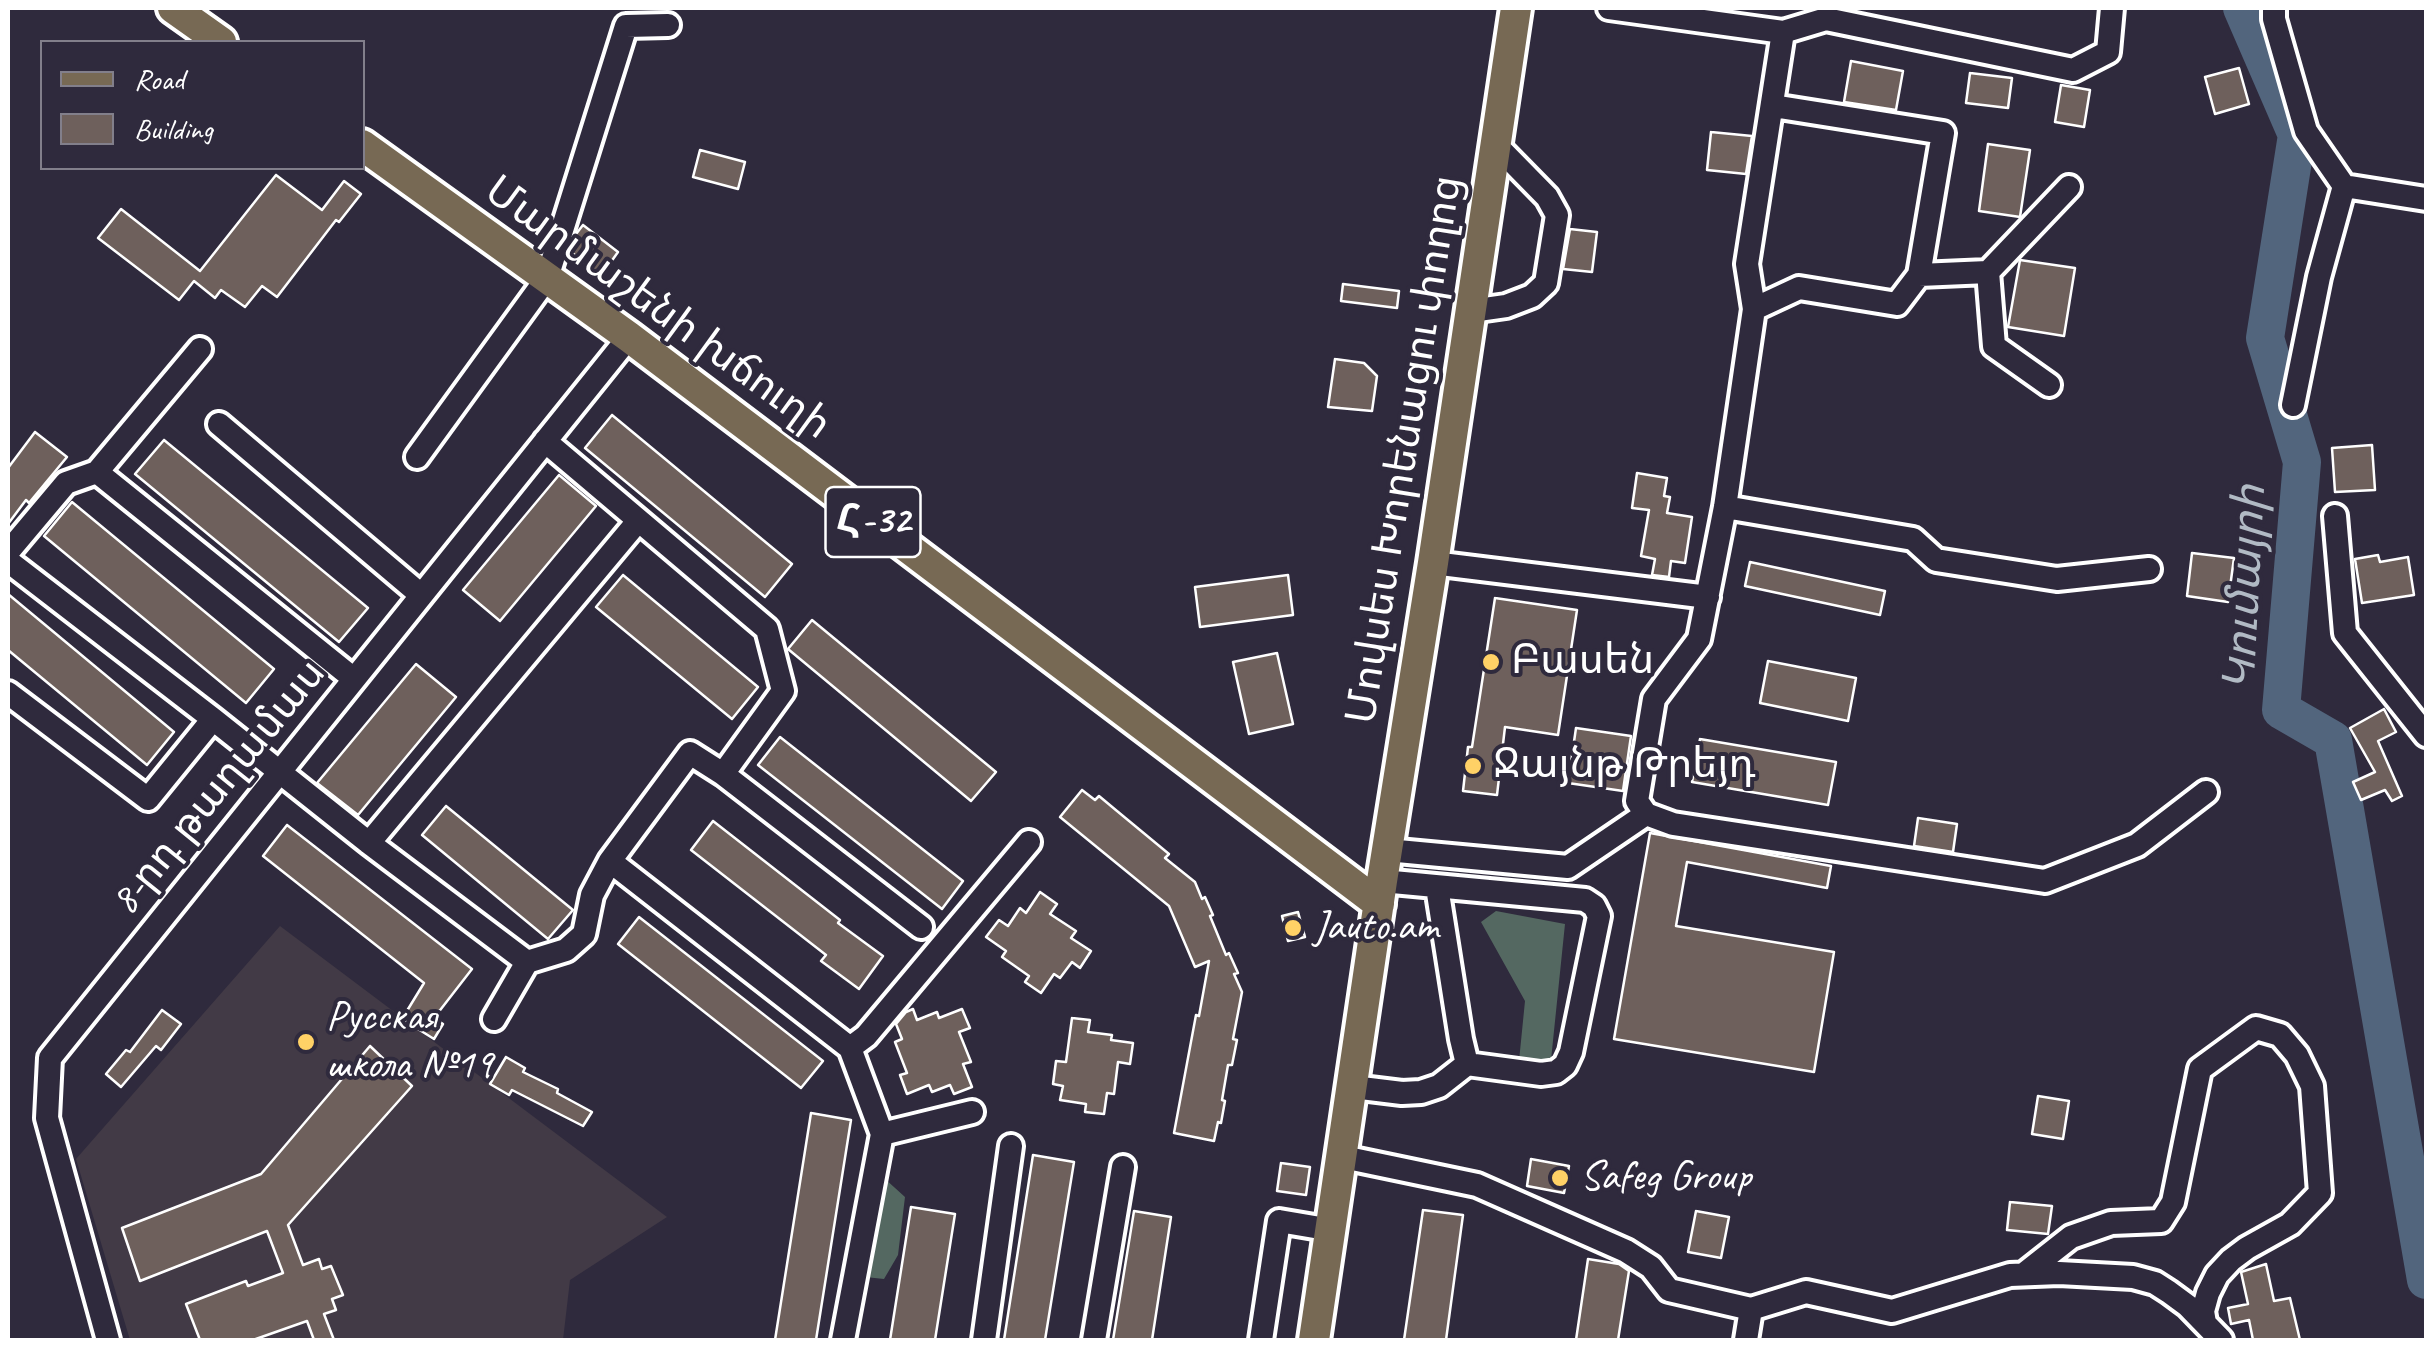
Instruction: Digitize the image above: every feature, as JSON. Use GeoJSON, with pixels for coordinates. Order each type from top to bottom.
{"type":"FeatureCollection","features":[{"type":"Feature","properties":{"kind":"main road"},"geometry":{"type":"LineString","coordinates":[[172,8],[218,40]]}},
{"type":"Feature","properties":{"kind":"main road","name":"Մովսես Խորենացու փողոց"},"geometry":{"type":"LineString","coordinates":[[1314,1340],[1516,8]]}},
{"type":"Feature","properties":{"kind":"main road","name":"Մարմաշենի խճուղի"},"geometry":{"type":"LineString","coordinates":[[365,147],[629,337],[1381,893]]}},
{"type":"Feature","properties":{"kind":"street"},"geometry":{"type":"LineString","coordinates":[[1609,8],[1782,32],[1826,20],[2073,70],[2108,52],[2112,8]]}},
{"type":"Feature","properties":{"kind":"street"},"geometry":{"type":"LineString","coordinates":[[2274,8],[2306,131],[2344,186],[2426,199]]}},
{"type":"Feature","properties":{"kind":"street"},"geometry":{"type":"LineString","coordinates":[[416,457],[547,278],[626,26],[668,25]]}},
{"type":"Feature","properties":{"kind":"street"},"geometry":{"type":"LineString","coordinates":[[1782,32],[1747,264],[1754,309],[1726,507],[1699,639],[1654,699],[1637,801],[1646,814],[1673,824],[2045,882],[2136,845],[2206,792]]}},
{"type":"Feature","properties":{"kind":"street"},"geometry":{"type":"LineString","coordinates":[[1754,309],[1799,288],[1897,304],[1919,276],[1943,134],[1773,106]]}},
{"type":"Feature","properties":{"kind":"street"},"geometry":{"type":"LineString","coordinates":[[1470,312],[1506,306],[1532,296],[1546,284],[1557,215],[1547,198],[1495,144]]}},
{"type":"Feature","properties":{"kind":"street"},"geometry":{"type":"LineString","coordinates":[[2294,406],[2319,277],[2344,186]]}},
{"type":"Feature","properties":{"kind":"street"},"geometry":{"type":"LineString","coordinates":[[1919,276],[1988,272],[2069,187]]}},
{"type":"Feature","properties":{"kind":"street"},"geometry":{"type":"LineString","coordinates":[[1988,272],[1994,346],[2049,385]]}},
{"type":"Feature","properties":{"kind":"street","name":"8-րդ թաղամաս"},"geometry":{"type":"LineString","coordinates":[[108,1340],[47,1118],[50,1058],[629,337]]}},
{"type":"Feature","properties":{"kind":"street"},"geometry":{"type":"LineString","coordinates":[[8,552],[66,483],[98,472],[200,349]]}},
{"type":"Feature","properties":{"kind":"street"},"geometry":{"type":"LineString","coordinates":[[219,424],[421,595]]}},
{"type":"Feature","properties":{"kind":"street"},"geometry":{"type":"LineString","coordinates":[[545,442],[767,629],[784,691],[724,774]]}},
{"type":"Feature","properties":{"kind":"street"},"geometry":{"type":"LineString","coordinates":[[98,472],[354,680]]}},
{"type":"Feature","properties":{"kind":"street"},"geometry":{"type":"LineString","coordinates":[[1726,507],[1913,539],[1936,560],[2056,579],[2149,569]]}},
{"type":"Feature","properties":{"kind":"street"},"geometry":{"type":"LineString","coordinates":[[2335,516],[2345,633],[2426,735]]}},
{"type":"Feature","properties":{"kind":"street"},"geometry":{"type":"LineString","coordinates":[[369,843],[638,522]]}},
{"type":"Feature","properties":{"kind":"street"},"geometry":{"type":"LineString","coordinates":[[8,561],[527,962]]}},
{"type":"Feature","properties":{"kind":"street"},"geometry":{"type":"LineString","coordinates":[[1433,564],[1708,597]]}},
{"type":"Feature","properties":{"kind":"street"},"geometry":{"type":"LineString","coordinates":[[8,693],[148,799],[213,718]]}},
{"type":"Feature","properties":{"kind":"street"},"geometry":{"type":"LineString","coordinates":[[494,1019],[527,962],[566,950],[584,934],[592,895],[610,861],[690,752],[921,926]]}},
{"type":"Feature","properties":{"kind":"street"},"geometry":{"type":"LineString","coordinates":[[1388,850],[1568,867],[1646,814]]}},
{"type":"Feature","properties":{"kind":"street"},"geometry":{"type":"LineString","coordinates":[[850,1048],[866,1036],[1028,842]]}},
{"type":"Feature","properties":{"kind":"street"},"geometry":{"type":"LineString","coordinates":[[610,861],[850,1048],[882,1134],[843,1340]]}},
{"type":"Feature","properties":{"kind":"street"},"geometry":{"type":"LineString","coordinates":[[1353,1087],[1421,1092],[1439,1086],[1467,1064],[1542,1074],[1556,1072],[1571,1052],[1598,916],[1594,906],[1584,900],[1437,887],[1381,893]]}},
{"type":"Feature","properties":{"kind":"street"},"geometry":{"type":"LineString","coordinates":[[1437,887],[1467,1064]]}},
{"type":"Feature","properties":{"kind":"street"},"geometry":{"type":"LineString","coordinates":[[2024,1274],[2071,1237],[2111,1223],[2161,1221],[2173,1202],[2200,1068],[2256,1028],[2280,1034],[2312,1086],[2320,1192],[2290,1224],[2231,1260],[2208,1293],[2204,1323]]}},
{"type":"Feature","properties":{"kind":"street"},"geometry":{"type":"LineString","coordinates":[[882,1134],[972,1112]]}},
{"type":"Feature","properties":{"kind":"street"},"geometry":{"type":"LineString","coordinates":[[984,1340],[1011,1146]]}},
{"type":"Feature","properties":{"kind":"street"},"geometry":{"type":"LineString","coordinates":[[1342,1156],[1477,1185],[1626,1251],[1651,1268],[1669,1290],[1752,1310],[1806,1292],[1892,1312],[2010,1275],[2133,1277],[2169,1292],[2221,1340]]}},
{"type":"Feature","properties":{"kind":"street"},"geometry":{"type":"LineString","coordinates":[[1094,1340],[1122,1167]]}},
{"type":"Feature","properties":{"kind":"street"},"geometry":{"type":"LineString","coordinates":[[1260,1340],[1279,1221],[1332,1230]]}},
{"type":"Feature","properties":{"kind":"street"},"geometry":{"type":"LineString","coordinates":[[1746,1340],[1752,1310]]}},
{"type":"Feature","properties":{"kind":"shaded area","name":"Русская школа №19"},"geometry":{"type":"Polygon","coordinates":[[[280,926],[667,1217],[570,1280],[563,1340],[130,1340],[76,1159],[280,926]]]}},
{"type":"Feature","properties":{"kind":"green space"},"geometry":{"type":"Polygon","coordinates":[[[1496,911],[1565,924],[1551,1060],[1543,1065],[1519,1061],[1525,1001],[1481,922],[1496,911]]]}},
{"type":"Feature","properties":{"kind":"green space"},"geometry":{"type":"Polygon","coordinates":[[[884,1178],[905,1197],[898,1255],[884,1279],[856,1276],[884,1178]]]}},
{"type":"Feature","properties":{"kind":"building"},"geometry":{"type":"Polygon","coordinates":[[[1851,61],[1903,71],[1896,110],[1844,102],[1851,61]]]}},
{"type":"Feature","properties":{"kind":"building"},"geometry":{"type":"Polygon","coordinates":[[[2239,68],[2249,104],[2215,114],[2205,77],[2239,68]]]}},
{"type":"Feature","properties":{"kind":"building"},"geometry":{"type":"Polygon","coordinates":[[[1970,73],[2012,78],[2008,108],[1966,103],[1970,73]]]}},
{"type":"Feature","properties":{"kind":"building"},"geometry":{"type":"Polygon","coordinates":[[[2061,85],[2090,90],[2084,127],[2055,122],[2061,85]]]}},
{"type":"Feature","properties":{"kind":"building"},"geometry":{"type":"Polygon","coordinates":[[[1711,132],[1752,136],[1746,174],[1707,170],[1711,132]]]}},
{"type":"Feature","properties":{"kind":"building"},"geometry":{"type":"Polygon","coordinates":[[[1988,144],[2030,150],[2020,217],[1979,211],[1988,144]]]}},
{"type":"Feature","properties":{"kind":"building"},"geometry":{"type":"Polygon","coordinates":[[[700,150],[745,162],[738,189],[693,177],[700,150]]]}},
{"type":"Feature","properties":{"kind":"building"},"geometry":{"type":"Polygon","coordinates":[[[276,175],[322,210],[344,181],[361,194],[277,297],[262,286],[245,307],[221,290],[215,298],[194,281],[179,300],[98,238],[121,209],[200,271],[276,175]]]}},
{"type":"Feature","properties":{"kind":"building"},"geometry":{"type":"Polygon","coordinates":[[[583,225],[618,252],[601,276],[571,252],[583,225]]]}},
{"type":"Feature","properties":{"kind":"building"},"geometry":{"type":"Polygon","coordinates":[[[1570,229],[1597,232],[1592,272],[1563,269],[1570,229]]]}},
{"type":"Feature","properties":{"kind":"building"},"geometry":{"type":"Polygon","coordinates":[[[2020,260],[2075,268],[2064,336],[2008,327],[2020,260]]]}},
{"type":"Feature","properties":{"kind":"building"},"geometry":{"type":"Polygon","coordinates":[[[1343,284],[1399,291],[1397,308],[1341,301],[1343,284]]]}},
{"type":"Feature","properties":{"kind":"building"},"geometry":{"type":"Polygon","coordinates":[[[1335,359],[1364,363],[1377,376],[1372,411],[1328,407],[1335,359]]]}},
{"type":"Feature","properties":{"kind":"building"},"geometry":{"type":"Polygon","coordinates":[[[612,415],[792,564],[765,597],[585,448],[612,415]]]}},
{"type":"Feature","properties":{"kind":"building"},"geometry":{"type":"Polygon","coordinates":[[[35,432],[67,457],[8,524],[8,468],[35,432]]]}},
{"type":"Feature","properties":{"kind":"building"},"geometry":{"type":"Polygon","coordinates":[[[164,440],[368,608],[339,642],[135,474],[164,440]]]}},
{"type":"Feature","properties":{"kind":"building"},"geometry":{"type":"Polygon","coordinates":[[[2372,445],[2375,490],[2335,492],[2332,448],[2372,445]]]}},
{"type":"Feature","properties":{"kind":"building"},"geometry":{"type":"Polygon","coordinates":[[[1637,473],[1667,478],[1667,513],[1692,517],[1685,563],[1671,561],[1669,577],[1652,575],[1655,559],[1641,556],[1649,510],[1632,508],[1637,473]]]}},
{"type":"Feature","properties":{"kind":"building"},"geometry":{"type":"Polygon","coordinates":[[[559,475],[596,506],[500,621],[463,590],[559,475]]]}},
{"type":"Feature","properties":{"kind":"building"},"geometry":{"type":"Polygon","coordinates":[[[72,502],[274,669],[246,703],[44,536],[72,502]]]}},
{"type":"Feature","properties":{"kind":"building"},"geometry":{"type":"Polygon","coordinates":[[[2192,553],[2234,558],[2228,602],[2187,596],[2192,553]]]}},
{"type":"Feature","properties":{"kind":"building"},"geometry":{"type":"Polygon","coordinates":[[[2378,555],[2380,562],[2408,557],[2414,595],[2362,603],[2355,559],[2378,555]]]}},
{"type":"Feature","properties":{"kind":"building"},"geometry":{"type":"Polygon","coordinates":[[[1750,562],[1885,591],[1880,615],[1745,586],[1750,562]]]}},
{"type":"Feature","properties":{"kind":"building"},"geometry":{"type":"Polygon","coordinates":[[[623,575],[758,687],[732,719],[596,607],[623,575]]]}},
{"type":"Feature","properties":{"kind":"building"},"geometry":{"type":"Polygon","coordinates":[[[1288,575],[1293,615],[1200,627],[1195,587],[1288,575]]]}},
{"type":"Feature","properties":{"kind":"building"},"geometry":{"type":"Polygon","coordinates":[[[8,594],[174,732],[147,765],[8,650],[8,594]]]}},
{"type":"Feature","properties":{"kind":"building"},"geometry":{"type":"Polygon","coordinates":[[[1495,598],[1577,610],[1558,735],[1505,727],[1497,795],[1463,791],[1495,598]]]}},
{"type":"Feature","properties":{"kind":"building"},"geometry":{"type":"Polygon","coordinates":[[[812,620],[996,772],[971,801],[788,649],[812,620]]]}},
{"type":"Feature","properties":{"kind":"building"},"geometry":{"type":"Polygon","coordinates":[[[1277,653],[1293,724],[1249,734],[1233,662],[1277,653]]]}},
{"type":"Feature","properties":{"kind":"building"},"geometry":{"type":"Polygon","coordinates":[[[1768,661],[1856,678],[1848,721],[1760,703],[1768,661]]]}},
{"type":"Feature","properties":{"kind":"building"},"geometry":{"type":"Polygon","coordinates":[[[416,664],[456,697],[358,815],[317,783],[416,664]]]}},
{"type":"Feature","properties":{"kind":"building"},"geometry":{"type":"Polygon","coordinates":[[[2384,709],[2396,732],[2378,741],[2402,796],[2392,801],[2385,790],[2361,800],[2353,782],[2375,772],[2350,728],[2384,709]]]}},
{"type":"Feature","properties":{"kind":"building"},"geometry":{"type":"Polygon","coordinates":[[[1576,728],[1631,736],[1623,791],[1568,783],[1576,728]]]}},
{"type":"Feature","properties":{"kind":"building"},"geometry":{"type":"Polygon","coordinates":[[[780,737],[963,881],[942,909],[758,765],[780,737]]]}},
{"type":"Feature","properties":{"kind":"building"},"geometry":{"type":"Polygon","coordinates":[[[1700,739],[1836,762],[1828,805],[1692,782],[1700,739]]]}},
{"type":"Feature","properties":{"kind":"building"},"geometry":{"type":"Polygon","coordinates":[[[1082,790],[1095,800],[1099,796],[1169,854],[1165,858],[1195,882],[1213,915],[1210,916],[1226,955],[1229,953],[1238,973],[1234,974],[1242,992],[1233,1039],[1237,1040],[1232,1065],[1228,1065],[1221,1123],[1218,1122],[1214,1141],[1174,1133],[1209,961],[1195,967],[1169,906],[1060,817],[1082,790]]]}},
{"type":"Feature","properties":{"kind":"building"},"geometry":{"type":"Polygon","coordinates":[[[446,806],[573,910],[548,939],[422,835],[446,806]]]}},
{"type":"Feature","properties":{"kind":"building"},"geometry":{"type":"Polygon","coordinates":[[[1918,818],[1957,824],[1953,852],[1914,846],[1918,818]]]}},
{"type":"Feature","properties":{"kind":"building"},"geometry":{"type":"Polygon","coordinates":[[[713,821],[883,956],[859,989],[821,961],[826,955],[691,850],[713,821]]]}},
{"type":"Feature","properties":{"kind":"building"},"geometry":{"type":"Polygon","coordinates":[[[287,825],[472,969],[434,1018],[443,1024],[434,1039],[402,1019],[424,983],[263,856],[287,825]]]}},
{"type":"Feature","properties":{"kind":"building"},"geometry":{"type":"Polygon","coordinates":[[[1650,833],[1831,866],[1827,888],[1687,862],[1676,926],[1834,952],[1814,1072],[1614,1039],[1650,833]]]}},
{"type":"Feature","properties":{"kind":"building"},"geometry":{"type":"Polygon","coordinates":[[[1040,892],[1057,904],[1050,914],[1076,931],[1071,938],[1091,951],[1080,968],[1072,962],[1060,978],[1054,974],[1041,993],[1025,982],[1029,976],[1002,957],[1006,951],[986,937],[999,920],[1008,926],[1020,908],[1026,913],[1040,892]]]}},
{"type":"Feature","properties":{"kind":"building","name":"Jauto.am"},"geometry":{"type":"Polygon","coordinates":[[[1298,912],[1305,937],[1288,941],[1282,916],[1298,912]]]}},
{"type":"Feature","properties":{"kind":"building"},"geometry":{"type":"Polygon","coordinates":[[[639,917],[823,1061],[801,1088],[618,944],[639,917]]]}},
{"type":"Feature","properties":{"kind":"building"},"geometry":{"type":"Polygon","coordinates":[[[913,1009],[917,1020],[937,1012],[939,1018],[962,1009],[970,1028],[959,1032],[971,1062],[963,1064],[972,1087],[954,1094],[950,1085],[932,1092],[929,1085],[907,1094],[900,1075],[907,1073],[895,1042],[902,1039],[896,1024],[913,1009]]]}},
{"type":"Feature","properties":{"kind":"building"},"geometry":{"type":"Polygon","coordinates":[[[162,1010],[181,1024],[161,1050],[156,1046],[121,1087],[106,1074],[126,1050],[130,1052],[162,1010]]]}},
{"type":"Feature","properties":{"kind":"building"},"geometry":{"type":"Polygon","coordinates":[[[1072,1018],[1090,1020],[1088,1032],[1133,1043],[1130,1064],[1118,1062],[1114,1094],[1107,1093],[1104,1114],[1085,1112],[1086,1104],[1060,1100],[1063,1086],[1053,1084],[1056,1061],[1066,1062],[1072,1018]]]}},
{"type":"Feature","properties":{"kind":"building"},"geometry":{"type":"Polygon","coordinates":[[[370,1046],[412,1086],[288,1225],[303,1265],[319,1259],[322,1269],[331,1266],[343,1295],[332,1299],[336,1310],[324,1314],[334,1340],[314,1340],[307,1321],[253,1340],[200,1340],[186,1304],[246,1281],[248,1286],[283,1273],[267,1231],[140,1281],[122,1228],[261,1174],[370,1046]]]}},
{"type":"Feature","properties":{"kind":"building"},"geometry":{"type":"Polygon","coordinates":[[[506,1057],[525,1068],[523,1072],[592,1112],[583,1126],[512,1090],[509,1095],[490,1084],[506,1057]]]}},
{"type":"Feature","properties":{"kind":"building"},"geometry":{"type":"Polygon","coordinates":[[[2038,1096],[2069,1101],[2063,1139],[2032,1134],[2038,1096]]]}},
{"type":"Feature","properties":{"kind":"building"},"geometry":{"type":"Polygon","coordinates":[[[811,1113],[851,1120],[816,1340],[775,1340],[811,1113]]]}},
{"type":"Feature","properties":{"kind":"building"},"geometry":{"type":"Polygon","coordinates":[[[1033,1155],[1074,1162],[1045,1340],[1004,1340],[1033,1155]]]}},
{"type":"Feature","properties":{"kind":"building"},"geometry":{"type":"Polygon","coordinates":[[[1531,1159],[1569,1166],[1564,1193],[1527,1186],[1531,1159]]]}},
{"type":"Feature","properties":{"kind":"building"},"geometry":{"type":"Polygon","coordinates":[[[1281,1163],[1310,1167],[1306,1195],[1277,1191],[1281,1163]]]}},
{"type":"Feature","properties":{"kind":"building"},"geometry":{"type":"Polygon","coordinates":[[[2010,1202],[2052,1206],[2048,1234],[2007,1230],[2010,1202]]]}},
{"type":"Feature","properties":{"kind":"building"},"geometry":{"type":"Polygon","coordinates":[[[911,1207],[955,1214],[935,1340],[890,1340],[911,1207]]]}},
{"type":"Feature","properties":{"kind":"building"},"geometry":{"type":"Polygon","coordinates":[[[1423,1210],[1463,1215],[1446,1340],[1404,1340],[1423,1210]]]}},
{"type":"Feature","properties":{"kind":"building"},"geometry":{"type":"Polygon","coordinates":[[[1134,1211],[1171,1217],[1152,1340],[1113,1340],[1134,1211]]]}},
{"type":"Feature","properties":{"kind":"building"},"geometry":{"type":"Polygon","coordinates":[[[1696,1211],[1729,1217],[1721,1258],[1688,1252],[1696,1211]]]}},
{"type":"Feature","properties":{"kind":"building"},"geometry":{"type":"Polygon","coordinates":[[[1588,1259],[1619,1264],[1629,1271],[1618,1340],[1576,1340],[1588,1259]]]}},
{"type":"Feature","properties":{"kind":"building"},"geometry":{"type":"Polygon","coordinates":[[[2266,1264],[2274,1301],[2290,1298],[2300,1340],[2253,1340],[2249,1320],[2231,1324],[2228,1308],[2248,1304],[2241,1272],[2266,1264]]]}},
{"type":"Feature","properties":{"kind":"waterway","name":"Կումայրի"},"geometry":{"type":"LineString","coordinates":[[2242,8],[2297,135],[2265,338],[2302,462],[2281,710],[2333,740],[2426,1280]]}},
{"type":"Feature","properties":{"kind":"place","name":"Բասեն"},"geometry":{"type":"Point","coordinates":[1491,662]}},
{"type":"Feature","properties":{"kind":"place","name":"Ջայնթ Թրեյդ"},"geometry":{"type":"Point","coordinates":[1473,766]}},
{"type":"Feature","properties":{"kind":"place","name":"Jauto.am"},"geometry":{"type":"Point","coordinates":[1293,928]}},
{"type":"Feature","properties":{"kind":"place","name":"Русская школа №19"},"geometry":{"type":"Point","coordinates":[306,1042]}},
{"type":"Feature","properties":{"kind":"place","name":"Safeg Group"},"geometry":{"type":"Point","coordinates":[1560,1178]}}]}
